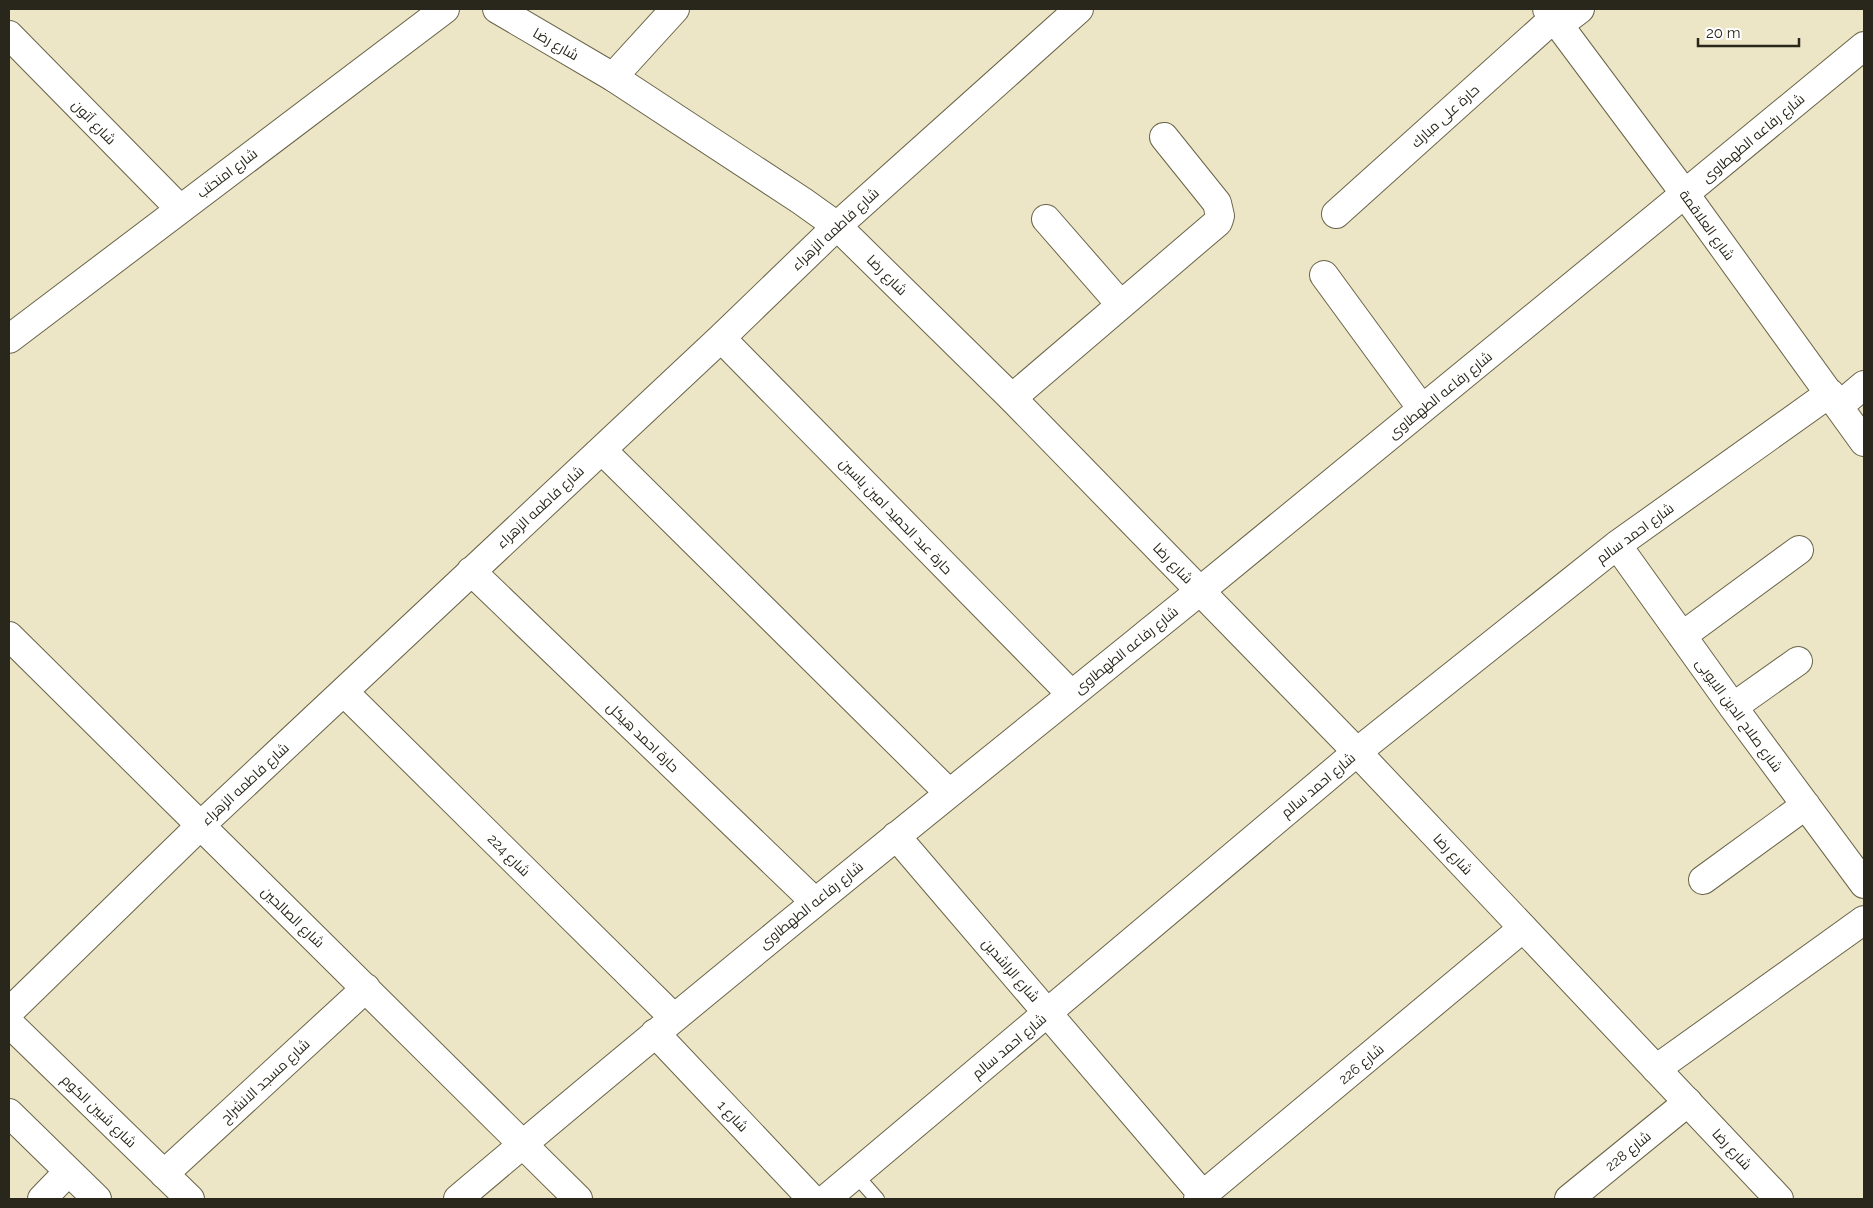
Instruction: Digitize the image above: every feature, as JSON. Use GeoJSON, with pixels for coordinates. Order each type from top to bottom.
{"type":"FeatureCollection","features":[{"type":"Feature","properties":{"kind":"street","name":"شارع امنحتب"},"geometry":{"type":"LineString","coordinates":[[9,339],[445,9]]}},
{"type":"Feature","properties":{"kind":"street","name":"شارع رضا"},"geometry":{"type":"LineString","coordinates":[[497,9],[613,77],[837,226],[1012,398],[1357,752],[1779,1199]]}},
{"type":"Feature","properties":{"kind":"street"},"geometry":{"type":"LineString","coordinates":[[613,77],[675,9]]}},
{"type":"Feature","properties":{"kind":"street","name":"شارع فاطمه الزهراء"},"geometry":{"type":"LineString","coordinates":[[9,1012],[200,826],[721,338],[837,226],[1079,9]]}},
{"type":"Feature","properties":{"kind":"street","name":"شارع العلاقمة"},"geometry":{"type":"LineString","coordinates":[[1560,15],[1685,194],[1864,442]]}},
{"type":"Feature","properties":{"kind":"street","name":"حارة على مبارك"},"geometry":{"type":"LineString","coordinates":[[1336,214],[1560,15]]}},
{"type":"Feature","properties":{"kind":"street","name":"شارع آتون"},"geometry":{"type":"LineString","coordinates":[[9,34],[180,209]]}},
{"type":"Feature","properties":{"kind":"street","name":"شارع رفاعه الطهطاوى"},"geometry":{"type":"LineString","coordinates":[[458,1199],[815,902],[1200,591],[1864,46]]}},
{"type":"Feature","properties":{"kind":"street"},"geometry":{"type":"LineString","coordinates":[[1012,398],[1218,222],[1220,216],[1218,203],[1164,137]]}},
{"type":"Feature","properties":{"kind":"street"},"geometry":{"type":"LineString","coordinates":[[1046,219],[1121,305]]}},
{"type":"Feature","properties":{"kind":"street"},"geometry":{"type":"LineString","coordinates":[[1324,275],[1422,409]]}},
{"type":"Feature","properties":{"kind":"street","name":"حارة عبد الحميد امين ياسين"},"geometry":{"type":"LineString","coordinates":[[721,338],[1071,694]]}},
{"type":"Feature","properties":{"kind":"street","name":"شارع احمد سالم"},"geometry":{"type":"LineString","coordinates":[[826,1199],[1357,752],[1617,545],[1834,400],[1864,385]]}},
{"type":"Feature","properties":{"kind":"street"},"geometry":{"type":"LineString","coordinates":[[602,450],[949,793]]}},
{"type":"Feature","properties":{"kind":"street","name":"شارع صلاح الدين الايوبى"},"geometry":{"type":"LineString","coordinates":[[1617,545],[1733,707],[1864,884]]}},
{"type":"Feature","properties":{"kind":"street"},"geometry":{"type":"LineString","coordinates":[[1682,636],[1799,550]]}},
{"type":"Feature","properties":{"kind":"street","name":"حارة احمد هيكل"},"geometry":{"type":"LineString","coordinates":[[471,571],[815,902]]}},
{"type":"Feature","properties":{"kind":"street","name":"شارع الصالحين"},"geometry":{"type":"LineString","coordinates":[[12,647],[200,826],[578,1199]]}},
{"type":"Feature","properties":{"kind":"street"},"geometry":{"type":"LineString","coordinates":[[1733,707],[1798,661]]}},
{"type":"Feature","properties":{"kind":"street","name":"شارع 224"},"geometry":{"type":"LineString","coordinates":[[344,692],[665,1026]]}},
{"type":"Feature","properties":{"kind":"street"},"geometry":{"type":"LineString","coordinates":[[1703,880],[1806,805]]}},
{"type":"Feature","properties":{"kind":"street","name":"شارع الراشدين"},"geometry":{"type":"LineString","coordinates":[[896,836],[1048,1013],[1200,1197]]}},
{"type":"Feature","properties":{"kind":"street"},"geometry":{"type":"LineString","coordinates":[[1656,1069],[1864,920]]}},
{"type":"Feature","properties":{"kind":"street","name":"شارع 226"},"geometry":{"type":"LineString","coordinates":[[1200,1197],[1523,928]]}},
{"type":"Feature","properties":{"kind":"street","name":"شارع مسجد الانشراح"},"geometry":{"type":"LineString","coordinates":[[164,1174],[366,988]]}},
{"type":"Feature","properties":{"kind":"street","name":"شارع شبين الكوم"},"geometry":{"type":"LineString","coordinates":[[9,1022],[190,1199]]}},
{"type":"Feature","properties":{"kind":"street","name":"شارع 1"},"geometry":{"type":"LineString","coordinates":[[665,1026],[812,1199]]}},
{"type":"Feature","properties":{"kind":"street","name":"شارع 228"},"geometry":{"type":"LineString","coordinates":[[1569,1199],[1688,1102]]}},
{"type":"Feature","properties":{"kind":"street"},"geometry":{"type":"LineString","coordinates":[[9,1113],[97,1199]]}},
{"type":"Feature","properties":{"kind":"street"},"geometry":{"type":"LineString","coordinates":[[42,1199],[68,1172]]}},
{"type":"Feature","properties":{"kind":"lane"},"geometry":{"type":"LineString","coordinates":[[855,1174],[877,1199]]}}]}
